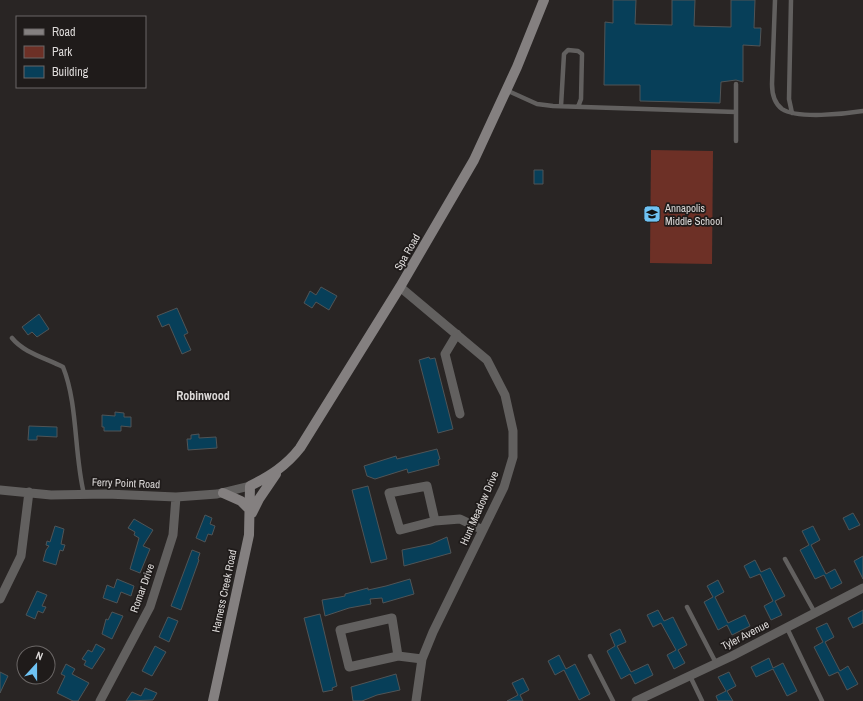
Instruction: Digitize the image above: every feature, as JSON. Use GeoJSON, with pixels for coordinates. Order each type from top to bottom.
{"type":"FeatureCollection","features":[{"type":"Feature","properties":{"kind":"street","name":"Spa Road"},"geometry":{"type":"LineString","coordinates":[[250,486],[280,469],[289,462],[312,432],[400,287],[474,160],[506,90],[544,0]]}},
{"type":"Feature","properties":{"kind":"street","name":"Hunt Meadow Drive"},"geometry":{"type":"LineString","coordinates":[[400,287],[487,360],[505,395],[513,430],[513,457],[504,487],[433,632],[422,659],[416,701]]}},
{"type":"Feature","properties":{"kind":"street"},"geometry":{"type":"LineString","coordinates":[[457,334],[445,354],[460,414]]}},
{"type":"Feature","properties":{"kind":"street"},"geometry":{"type":"LineString","coordinates":[[223,493],[241,501],[251,514],[259,499],[280,469]]}},
{"type":"Feature","properties":{"kind":"street","name":"Ferry Point Road"},"geometry":{"type":"LineString","coordinates":[[0,490],[51,494],[176,497],[223,493],[250,486]]}},
{"type":"Feature","properties":{"kind":"street","name":"Harness Creek Road"},"geometry":{"type":"LineString","coordinates":[[213,701],[249,535],[251,514],[250,486]]}},
{"type":"Feature","properties":{"kind":"street"},"geometry":{"type":"LineString","coordinates":[[435,520],[427,486],[389,493],[400,530],[435,520],[460,519],[483,530]]}},
{"type":"Feature","properties":{"kind":"street"},"geometry":{"type":"LineString","coordinates":[[0,599],[21,556],[29,492]]}},
{"type":"Feature","properties":{"kind":"street","name":"Romar Drive"},"geometry":{"type":"LineString","coordinates":[[100,701],[150,607],[173,535],[176,497]]}},
{"type":"Feature","properties":{"kind":"street","name":"Tyler Avenue"},"geometry":{"type":"LineString","coordinates":[[636,701],[690,676],[863,588]]}},
{"type":"Feature","properties":{"kind":"street"},"geometry":{"type":"LineString","coordinates":[[398,656],[392,618],[340,630],[350,668],[398,656],[422,659]]}},
{"type":"Feature","properties":{"kind":"lane"},"geometry":{"type":"LineString","coordinates":[[774,0],[772,94],[782,109],[792,113],[838,115],[863,111]]}},
{"type":"Feature","properties":{"kind":"lane"},"geometry":{"type":"LineString","coordinates":[[791,0],[789,99],[792,113]]}},
{"type":"Feature","properties":{"kind":"lane"},"geometry":{"type":"LineString","coordinates":[[561,106],[564,54],[568,50],[578,51],[582,54],[581,99],[578,107]]}},
{"type":"Feature","properties":{"kind":"lane"},"geometry":{"type":"LineString","coordinates":[[736,84],[736,141]]}},
{"type":"Feature","properties":{"kind":"lane"},"geometry":{"type":"LineString","coordinates":[[506,90],[538,104],[578,107],[736,112]]}},
{"type":"Feature","properties":{"kind":"lane"},"geometry":{"type":"LineString","coordinates":[[12,338],[17,345],[63,367],[71,400],[78,466],[84,494]]}},
{"type":"Feature","properties":{"kind":"lane"},"geometry":{"type":"LineString","coordinates":[[785,559],[815,613]]}},
{"type":"Feature","properties":{"kind":"lane"},"geometry":{"type":"LineString","coordinates":[[687,607],[716,663]]}},
{"type":"Feature","properties":{"kind":"lane"},"geometry":{"type":"LineString","coordinates":[[786,628],[822,701]]}},
{"type":"Feature","properties":{"kind":"lane"},"geometry":{"type":"LineString","coordinates":[[590,656],[613,701]]}},
{"type":"Feature","properties":{"kind":"lane"},"geometry":{"type":"LineString","coordinates":[[690,676],[702,701]]}},
{"type":"Feature","properties":{"kind":"green space"},"geometry":{"type":"Polygon","coordinates":[[[651,150],[713,151],[712,264],[650,263],[651,150]]]}},
{"type":"Feature","properties":{"kind":"building"},"geometry":{"type":"Polygon","coordinates":[[[613,0],[636,0],[635,24],[672,25],[672,0],[695,0],[694,26],[731,27],[731,0],[755,0],[754,28],[761,28],[760,46],[743,45],[743,82],[736,80],[721,82],[720,103],[640,101],[640,85],[604,85],[605,22],[613,23],[613,0]]]}},
{"type":"Feature","properties":{"kind":"building"},"geometry":{"type":"Polygon","coordinates":[[[534,170],[543,170],[543,184],[534,184],[534,170]]]}},
{"type":"Feature","properties":{"kind":"building"},"geometry":{"type":"Polygon","coordinates":[[[321,287],[337,296],[329,310],[316,302],[312,308],[304,303],[310,291],[316,295],[321,287]]]}},
{"type":"Feature","properties":{"kind":"building"},"geometry":{"type":"Polygon","coordinates":[[[177,308],[188,333],[184,335],[191,350],[182,354],[169,324],[162,327],[157,316],[177,308]]]}},
{"type":"Feature","properties":{"kind":"building"},"geometry":{"type":"Polygon","coordinates":[[[39,314],[49,329],[37,337],[32,332],[28,335],[22,327],[39,314]]]}},
{"type":"Feature","properties":{"kind":"building"},"geometry":{"type":"Polygon","coordinates":[[[429,357],[430,359],[435,358],[453,429],[438,433],[419,360],[429,357]]]}},
{"type":"Feature","properties":{"kind":"building"},"geometry":{"type":"Polygon","coordinates":[[[115,412],[124,413],[124,417],[131,417],[131,427],[121,426],[121,431],[104,431],[104,427],[102,427],[102,415],[115,416],[115,412]]]}},
{"type":"Feature","properties":{"kind":"building"},"geometry":{"type":"Polygon","coordinates":[[[29,426],[57,427],[57,437],[37,436],[37,440],[28,440],[29,426]]]}},
{"type":"Feature","properties":{"kind":"building"},"geometry":{"type":"Polygon","coordinates":[[[199,434],[199,438],[216,437],[217,448],[188,450],[187,439],[191,439],[191,435],[199,434]]]}},
{"type":"Feature","properties":{"kind":"building"},"geometry":{"type":"Polygon","coordinates":[[[437,449],[440,459],[438,460],[439,465],[408,473],[407,469],[375,479],[367,476],[364,466],[396,456],[397,459],[437,449]]]}},
{"type":"Feature","properties":{"kind":"building"},"geometry":{"type":"Polygon","coordinates":[[[368,486],[387,559],[371,563],[352,490],[368,486]]]}},
{"type":"Feature","properties":{"kind":"building"},"geometry":{"type":"Polygon","coordinates":[[[853,513],[860,525],[849,530],[843,518],[853,513]]]}},
{"type":"Feature","properties":{"kind":"building"},"geometry":{"type":"Polygon","coordinates":[[[205,515],[212,518],[210,524],[215,526],[212,535],[208,534],[205,542],[196,538],[205,515]]]}},
{"type":"Feature","properties":{"kind":"building"},"geometry":{"type":"Polygon","coordinates":[[[134,519],[153,530],[143,546],[150,549],[140,573],[130,569],[139,538],[134,535],[135,532],[128,528],[134,519]]]}},
{"type":"Feature","properties":{"kind":"building"},"geometry":{"type":"Polygon","coordinates":[[[55,526],[64,529],[61,544],[65,545],[63,551],[60,550],[56,565],[43,561],[46,550],[49,546],[46,545],[47,541],[50,542],[55,526]]]}},
{"type":"Feature","properties":{"kind":"building"},"geometry":{"type":"Polygon","coordinates":[[[813,526],[820,540],[811,545],[826,574],[835,569],[842,583],[831,589],[824,575],[815,579],[800,550],[809,545],[802,531],[813,526]]]}},
{"type":"Feature","properties":{"kind":"building"},"geometry":{"type":"Polygon","coordinates":[[[447,537],[451,553],[404,566],[402,550],[431,544],[447,537]]]}},
{"type":"Feature","properties":{"kind":"building"},"geometry":{"type":"Polygon","coordinates":[[[192,550],[200,553],[199,560],[181,610],[171,606],[192,550]]]}},
{"type":"Feature","properties":{"kind":"building"},"geometry":{"type":"Polygon","coordinates":[[[863,556],[863,579],[854,561],[863,556]]]}},
{"type":"Feature","properties":{"kind":"building"},"geometry":{"type":"Polygon","coordinates":[[[755,560],[761,572],[770,568],[785,596],[775,601],[782,615],[771,620],[764,606],[773,601],[760,574],[750,578],[744,566],[755,560]]]}},
{"type":"Feature","properties":{"kind":"building"},"geometry":{"type":"Polygon","coordinates":[[[117,579],[134,586],[131,596],[121,592],[117,603],[103,598],[107,585],[114,588],[117,579]]]}},
{"type":"Feature","properties":{"kind":"building"},"geometry":{"type":"Polygon","coordinates":[[[410,579],[414,594],[383,603],[382,598],[370,599],[371,604],[349,608],[325,616],[322,600],[345,596],[345,594],[368,588],[368,590],[386,586],[410,579]]]}},
{"type":"Feature","properties":{"kind":"building"},"geometry":{"type":"Polygon","coordinates":[[[718,580],[724,592],[715,597],[728,623],[745,615],[750,626],[732,635],[727,625],[718,630],[704,602],[713,597],[707,586],[718,580]]]}},
{"type":"Feature","properties":{"kind":"building"},"geometry":{"type":"Polygon","coordinates":[[[37,591],[47,595],[42,606],[46,607],[43,613],[38,611],[35,619],[26,615],[37,591]]]}},
{"type":"Feature","properties":{"kind":"building"},"geometry":{"type":"Polygon","coordinates":[[[658,610],[664,621],[673,617],[687,645],[678,650],[685,663],[674,669],[667,655],[676,650],[661,623],[653,627],[647,615],[658,610]]]}},
{"type":"Feature","properties":{"kind":"building"},"geometry":{"type":"Polygon","coordinates":[[[863,610],[863,623],[853,628],[848,618],[863,610]]]}},
{"type":"Feature","properties":{"kind":"building"},"geometry":{"type":"Polygon","coordinates":[[[112,612],[123,616],[112,639],[102,634],[106,619],[108,620],[112,612]]]}},
{"type":"Feature","properties":{"kind":"building"},"geometry":{"type":"Polygon","coordinates":[[[320,614],[337,686],[332,688],[333,690],[323,692],[304,618],[320,614]]]}},
{"type":"Feature","properties":{"kind":"building"},"geometry":{"type":"Polygon","coordinates":[[[168,617],[178,621],[169,642],[159,637],[168,617]]]}},
{"type":"Feature","properties":{"kind":"building"},"geometry":{"type":"Polygon","coordinates":[[[827,623],[834,637],[825,642],[840,671],[848,666],[858,684],[847,690],[838,672],[829,676],[814,647],[823,642],[816,628],[827,623]]]}},
{"type":"Feature","properties":{"kind":"building"},"geometry":{"type":"Polygon","coordinates":[[[620,629],[626,642],[617,646],[631,672],[648,664],[653,675],[635,684],[630,674],[621,679],[607,651],[615,646],[610,634],[620,629]]]}},
{"type":"Feature","properties":{"kind":"building"},"geometry":{"type":"Polygon","coordinates":[[[96,644],[105,649],[92,669],[84,665],[86,661],[82,659],[88,650],[92,652],[96,644]]]}},
{"type":"Feature","properties":{"kind":"building"},"geometry":{"type":"Polygon","coordinates":[[[155,646],[166,652],[152,676],[142,671],[155,646]]]}},
{"type":"Feature","properties":{"kind":"building"},"geometry":{"type":"Polygon","coordinates":[[[559,655],[566,669],[575,664],[590,694],[579,700],[564,670],[555,675],[548,661],[559,655]]]}},
{"type":"Feature","properties":{"kind":"building"},"geometry":{"type":"Polygon","coordinates":[[[769,658],[773,668],[783,663],[797,691],[787,696],[773,669],[756,677],[751,667],[769,658]]]}},
{"type":"Feature","properties":{"kind":"building"},"geometry":{"type":"Polygon","coordinates":[[[66,664],[75,669],[72,674],[89,683],[78,701],[73,701],[57,693],[65,676],[61,674],[66,664]]]}},
{"type":"Feature","properties":{"kind":"building"},"geometry":{"type":"Polygon","coordinates":[[[0,672],[8,676],[0,693],[0,672]]]}},
{"type":"Feature","properties":{"kind":"building"},"geometry":{"type":"Polygon","coordinates":[[[729,672],[736,686],[727,691],[733,701],[718,701],[716,696],[726,691],[718,677],[729,672]]]}},
{"type":"Feature","properties":{"kind":"building"},"geometry":{"type":"Polygon","coordinates":[[[396,674],[400,690],[377,695],[362,701],[353,701],[351,687],[396,674]]]}},
{"type":"Feature","properties":{"kind":"building"},"geometry":{"type":"Polygon","coordinates":[[[523,678],[529,690],[520,695],[523,701],[507,701],[518,695],[512,683],[523,678]]]}},
{"type":"Feature","properties":{"kind":"building"},"geometry":{"type":"Polygon","coordinates":[[[145,688],[157,693],[153,700],[126,701],[132,692],[141,696],[145,688]]]}},
{"type":"Feature","properties":{"kind":"place","name":"Annapolis Middle School"},"geometry":{"type":"Point","coordinates":[652,214]}},
{"type":"Feature","properties":{"kind":"district","name":"Robinwood"},"geometry":{"type":"Point","coordinates":[203,396]}}]}
